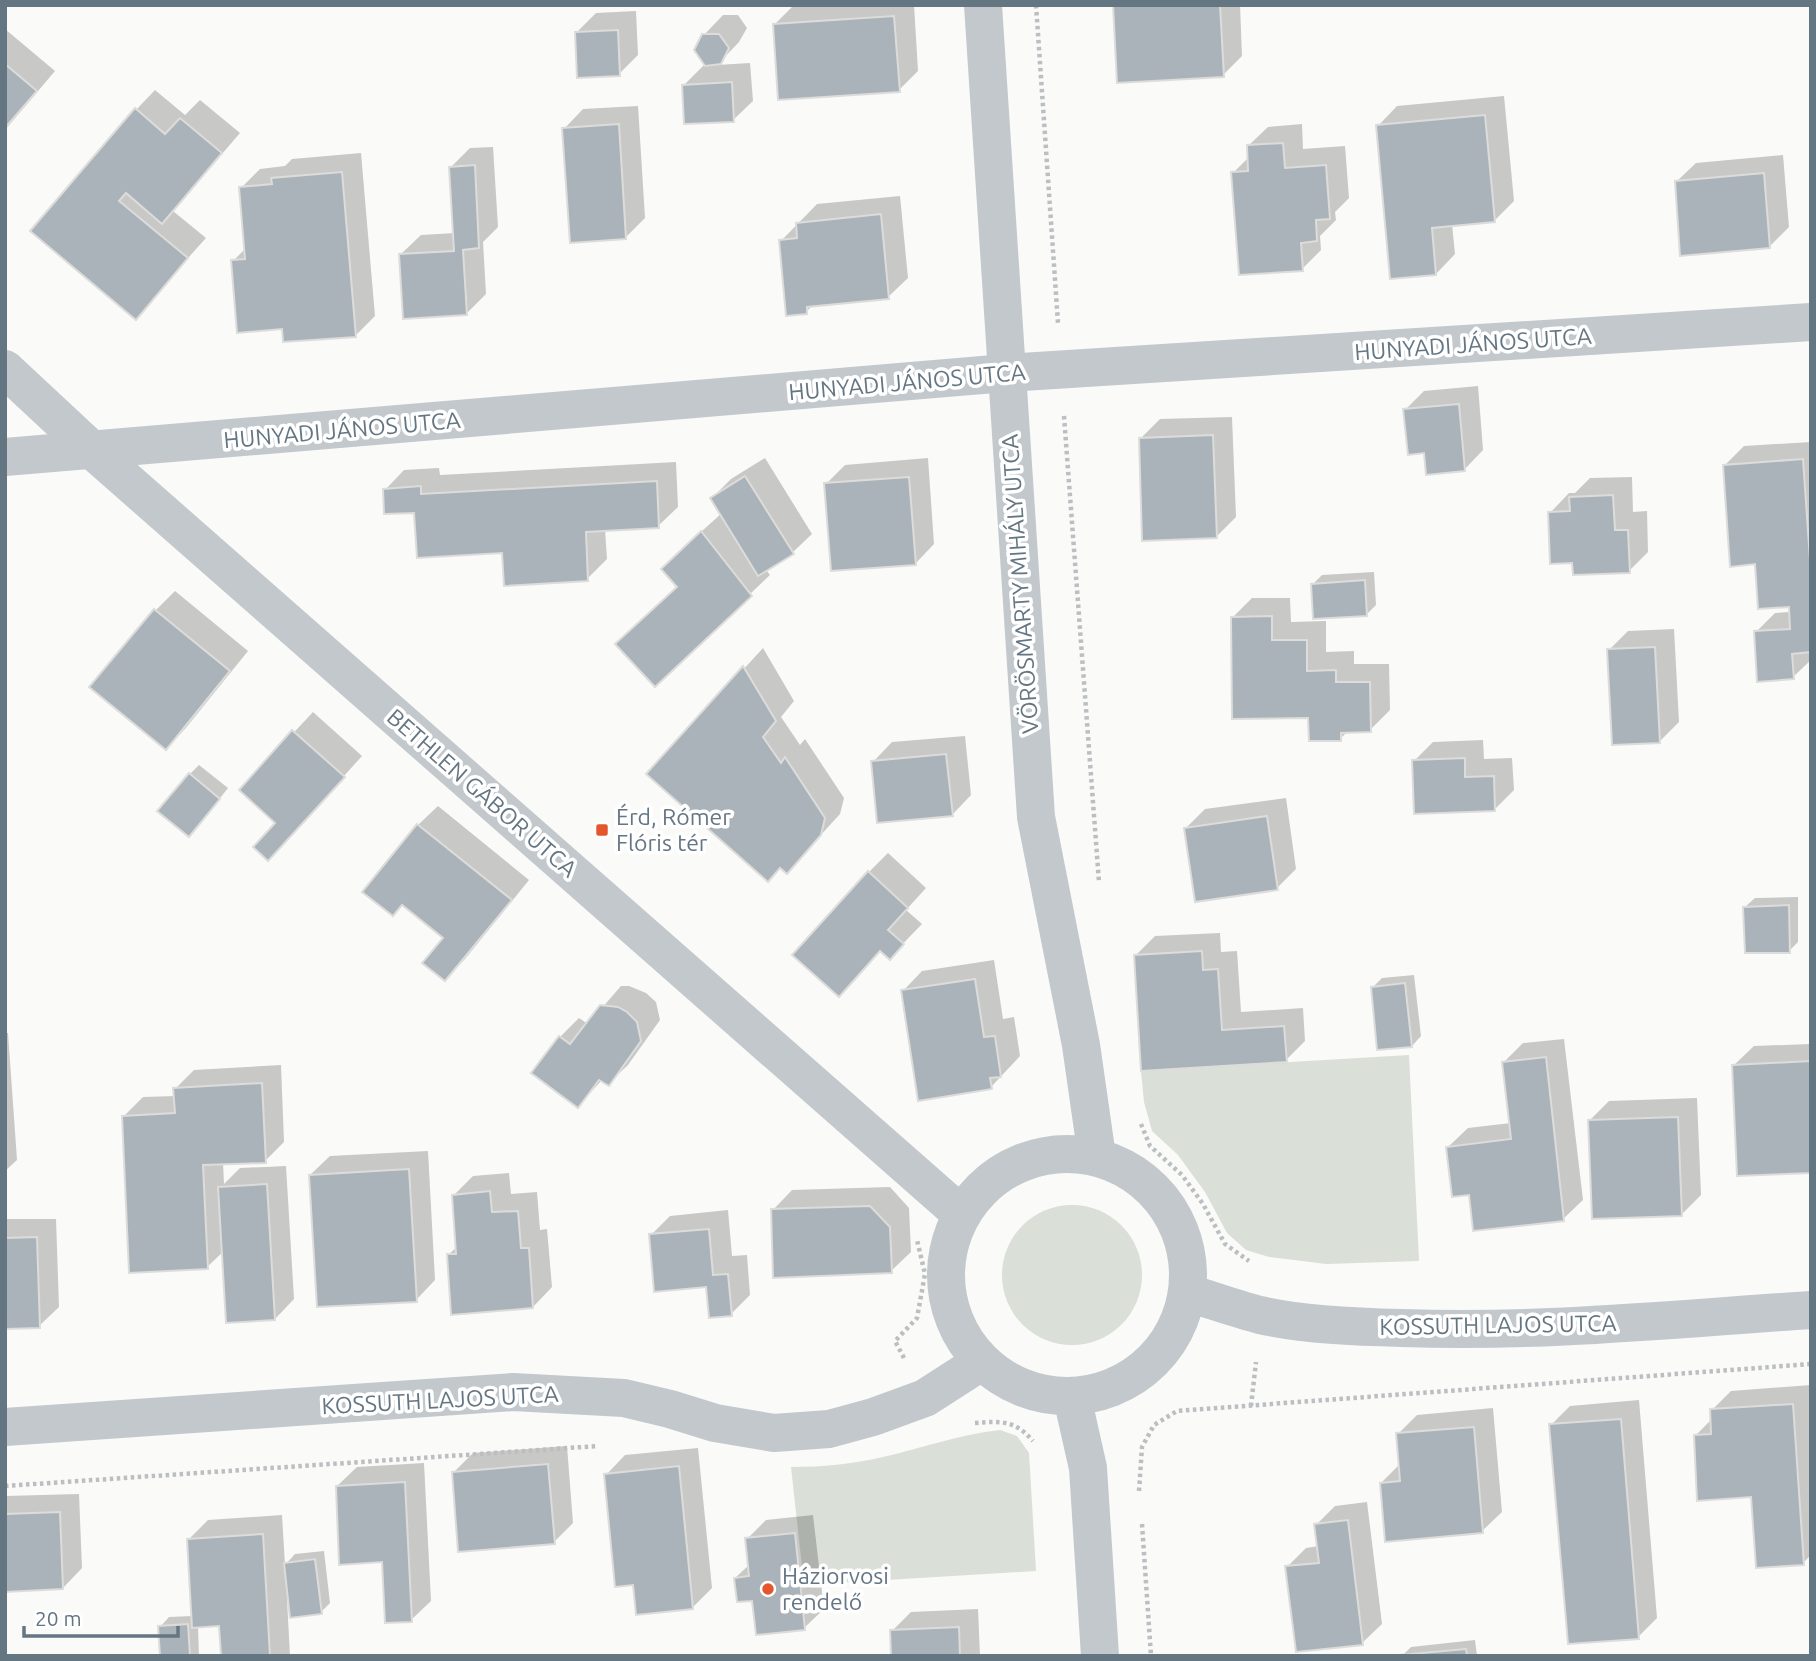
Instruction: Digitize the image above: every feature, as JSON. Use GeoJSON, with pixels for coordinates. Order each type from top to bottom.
{"type":"FeatureCollection","features":[{"type":"Feature","properties":{"kind":"street","name":"VÖRÖSMARTY MIHÁLY UTCA"},"geometry":{"type":"LineString","coordinates":[[983,5],[1036,817],[1082,1045],[1097,1157]]}},
{"type":"Feature","properties":{"kind":"street","name":"HUNYADI JÁNOS UTCA"},"geometry":{"type":"LineString","coordinates":[[5,457],[1006,373],[1811,322]]}},
{"type":"Feature","properties":{"kind":"street","name":"BETHLEN GÁBOR UTCA"},"geometry":{"type":"LineString","coordinates":[[5,369],[93,451],[961,1214]]}},
{"type":"Feature","properties":{"kind":"street"},"geometry":{"type":"LineString","coordinates":[[1078,1153],[1097,1157],[1130,1171],[1158,1193],[1178,1223],[1188,1258],[1188,1293],[1175,1334],[1149,1366],[1113,1389],[1072,1397],[1039,1394],[1007,1382],[981,1362],[958,1330],[946,1292],[947,1251],[961,1214],[986,1184],[1019,1163],[1057,1154],[1078,1153]]}},
{"type":"Feature","properties":{"kind":"street","name":"KOSSUTH LAJOS UTCA"},"geometry":{"type":"LineString","coordinates":[[1188,1293],[1260,1315],[1364,1327],[1431,1329],[1537,1329],[1811,1310]]}},
{"type":"Feature","properties":{"kind":"street","name":"KOSSUTH LAJOS UTCA"},"geometry":{"type":"LineString","coordinates":[[5,1427],[513,1392],[624,1398],[715,1423],[774,1433],[829,1429],[873,1417],[925,1398],[981,1362]]}},
{"type":"Feature","properties":{"kind":"street"},"geometry":{"type":"LineString","coordinates":[[1072,1397],[1088,1468],[1100,1656]]}},
{"type":"Feature","properties":{"kind":"path"},"geometry":{"type":"LineString","coordinates":[[1036,5],[1100,893]]}},
{"type":"Feature","properties":{"kind":"path"},"geometry":{"type":"LineString","coordinates":[[1137,1114],[1150,1146],[1182,1175],[1203,1204],[1225,1244],[1260,1265]]}},
{"type":"Feature","properties":{"kind":"path"},"geometry":{"type":"LineString","coordinates":[[1140,1501],[1142,1447],[1154,1425],[1177,1412],[1811,1364]]}},
{"type":"Feature","properties":{"kind":"path"},"geometry":{"type":"LineString","coordinates":[[966,1423],[1002,1421],[1020,1428],[1033,1440],[1035,1451]]}},
{"type":"Feature","properties":{"kind":"path"},"geometry":{"type":"LineString","coordinates":[[5,1486],[601,1446]]}},
{"type":"Feature","properties":{"kind":"path"},"geometry":{"type":"LineString","coordinates":[[1141,1514],[1151,1656]]}},
{"type":"Feature","properties":{"kind":"shaded area"},"geometry":{"type":"Polygon","coordinates":[[[1409,1055],[1419,1261],[1326,1264],[1269,1257],[1246,1250],[1227,1233],[1205,1192],[1178,1155],[1152,1131],[1144,1102],[1141,1071],[1409,1055]]]}},
{"type":"Feature","properties":{"kind":"shaded area"},"geometry":{"type":"Polygon","coordinates":[[[1072,1205],[1099,1210],[1122,1225],[1137,1248],[1142,1275],[1137,1302],[1122,1325],[1099,1340],[1072,1345],[1045,1340],[1022,1325],[1007,1302],[1002,1275],[1007,1248],[1022,1225],[1045,1210],[1072,1205]]]}},
{"type":"Feature","properties":{"kind":"shaded area"},"geometry":{"type":"Polygon","coordinates":[[[1000,1430],[1017,1436],[1029,1453],[1036,1571],[804,1585],[791,1467],[860,1462],[1000,1430]]]}},
{"type":"Feature","properties":{"kind":"building"},"geometry":{"type":"Polygon","coordinates":[[[1113,5],[1220,5],[1224,77],[1117,83],[1113,5]]]}},
{"type":"Feature","properties":{"kind":"building"},"geometry":{"type":"Polygon","coordinates":[[[894,16],[900,92],[778,100],[773,24],[894,16]]]}},
{"type":"Feature","properties":{"kind":"building"},"geometry":{"type":"Polygon","coordinates":[[[618,30],[620,76],[577,78],[575,32],[618,30]]]}},
{"type":"Feature","properties":{"kind":"building"},"geometry":{"type":"Polygon","coordinates":[[[702,34],[719,34],[729,48],[721,64],[705,66],[694,50],[702,34]]]}},
{"type":"Feature","properties":{"kind":"building"},"geometry":{"type":"Polygon","coordinates":[[[5,64],[37,91],[5,128],[5,64]]]}},
{"type":"Feature","properties":{"kind":"building"},"geometry":{"type":"Polygon","coordinates":[[[732,82],[734,122],[684,124],[682,85],[732,82]]]}},
{"type":"Feature","properties":{"kind":"building"},"geometry":{"type":"Polygon","coordinates":[[[135,108],[165,134],[180,118],[222,153],[162,224],[126,193],[119,201],[188,258],[136,320],[30,231],[135,108]]]}},
{"type":"Feature","properties":{"kind":"building"},"geometry":{"type":"Polygon","coordinates":[[[1485,115],[1495,222],[1432,228],[1436,275],[1390,279],[1376,125],[1485,115]]]}},
{"type":"Feature","properties":{"kind":"building"},"geometry":{"type":"Polygon","coordinates":[[[619,124],[626,239],[570,243],[562,128],[619,124]]]}},
{"type":"Feature","properties":{"kind":"building"},"geometry":{"type":"Polygon","coordinates":[[[1283,143],[1285,168],[1326,165],[1330,219],[1316,220],[1317,241],[1301,243],[1303,271],[1239,275],[1231,172],[1248,171],[1247,145],[1283,143]]]}},
{"type":"Feature","properties":{"kind":"building"},"geometry":{"type":"Polygon","coordinates":[[[475,165],[479,248],[463,250],[467,315],[403,319],[399,254],[454,251],[449,167],[475,165]]]}},
{"type":"Feature","properties":{"kind":"building"},"geometry":{"type":"Polygon","coordinates":[[[342,172],[356,337],[283,342],[282,329],[237,333],[231,260],[245,259],[239,187],[272,184],[271,178],[342,172]]]}},
{"type":"Feature","properties":{"kind":"building"},"geometry":{"type":"Polygon","coordinates":[[[1764,173],[1770,248],[1680,256],[1675,181],[1764,173]]]}},
{"type":"Feature","properties":{"kind":"building"},"geometry":{"type":"Polygon","coordinates":[[[881,214],[889,299],[807,307],[807,314],[786,316],[779,240],[797,238],[796,223],[881,214]]]}},
{"type":"Feature","properties":{"kind":"building"},"geometry":{"type":"Polygon","coordinates":[[[1459,404],[1465,471],[1426,475],[1424,453],[1408,455],[1403,409],[1459,404]]]}},
{"type":"Feature","properties":{"kind":"building"},"geometry":{"type":"Polygon","coordinates":[[[1213,435],[1217,538],[1142,541],[1139,438],[1213,435]]]}},
{"type":"Feature","properties":{"kind":"building"},"geometry":{"type":"Polygon","coordinates":[[[1803,459],[1811,574],[1811,652],[1792,654],[1794,679],[1757,682],[1754,631],[1790,629],[1789,607],[1758,609],[1755,564],[1730,567],[1723,465],[1803,459]]]}},
{"type":"Feature","properties":{"kind":"building"},"geometry":{"type":"Polygon","coordinates":[[[745,476],[794,554],[758,576],[710,498],[745,476]]]}},
{"type":"Feature","properties":{"kind":"building"},"geometry":{"type":"Polygon","coordinates":[[[909,477],[916,565],[831,571],[824,483],[909,477]]]}},
{"type":"Feature","properties":{"kind":"building"},"geometry":{"type":"Polygon","coordinates":[[[657,481],[659,528],[586,532],[588,581],[504,586],[502,553],[417,558],[414,513],[384,514],[383,489],[421,486],[421,494],[657,481]]]}},
{"type":"Feature","properties":{"kind":"building"},"geometry":{"type":"Polygon","coordinates":[[[1613,495],[1615,530],[1628,530],[1630,573],[1573,575],[1572,563],[1550,564],[1548,512],[1570,511],[1569,497],[1613,495]]]}},
{"type":"Feature","properties":{"kind":"building"},"geometry":{"type":"Polygon","coordinates":[[[701,531],[752,596],[655,687],[615,644],[677,587],[661,569],[701,531]]]}},
{"type":"Feature","properties":{"kind":"building"},"geometry":{"type":"Polygon","coordinates":[[[1365,580],[1367,616],[1313,619],[1311,584],[1365,580]]]}},
{"type":"Feature","properties":{"kind":"building"},"geometry":{"type":"Polygon","coordinates":[[[154,609],[230,671],[166,750],[89,687],[154,609]]]}},
{"type":"Feature","properties":{"kind":"building"},"geometry":{"type":"Polygon","coordinates":[[[1272,616],[1272,640],[1307,640],[1307,671],[1336,670],[1336,682],[1370,682],[1371,732],[1341,733],[1341,741],[1309,741],[1308,718],[1232,719],[1231,617],[1272,616]]]}},
{"type":"Feature","properties":{"kind":"building"},"geometry":{"type":"Polygon","coordinates":[[[1655,647],[1660,743],[1612,745],[1607,649],[1655,647]]]}},
{"type":"Feature","properties":{"kind":"building"},"geometry":{"type":"Polygon","coordinates":[[[743,666],[776,721],[763,737],[781,763],[785,757],[825,818],[821,835],[787,874],[780,868],[768,882],[646,774],[743,666]]]}},
{"type":"Feature","properties":{"kind":"building"},"geometry":{"type":"Polygon","coordinates":[[[292,730],[345,777],[268,861],[253,847],[275,823],[239,790],[292,730]]]}},
{"type":"Feature","properties":{"kind":"building"},"geometry":{"type":"Polygon","coordinates":[[[946,754],[953,816],[877,823],[871,761],[946,754]]]}},
{"type":"Feature","properties":{"kind":"building"},"geometry":{"type":"Polygon","coordinates":[[[1465,758],[1465,777],[1494,776],[1495,811],[1414,814],[1412,760],[1465,758]]]}},
{"type":"Feature","properties":{"kind":"building"},"geometry":{"type":"Polygon","coordinates":[[[189,773],[220,799],[189,837],[157,811],[189,773]]]}},
{"type":"Feature","properties":{"kind":"building"},"geometry":{"type":"Polygon","coordinates":[[[1267,816],[1278,890],[1195,902],[1184,828],[1267,816]]]}},
{"type":"Feature","properties":{"kind":"building"},"geometry":{"type":"Polygon","coordinates":[[[417,824],[512,900],[445,981],[422,963],[443,938],[402,905],[393,916],[362,892],[417,824]]]}},
{"type":"Feature","properties":{"kind":"building"},"geometry":{"type":"Polygon","coordinates":[[[868,871],[908,908],[888,930],[904,944],[890,960],[880,951],[839,997],[792,955],[868,871]]]}},
{"type":"Feature","properties":{"kind":"building"},"geometry":{"type":"Polygon","coordinates":[[[1789,905],[1790,953],[1745,953],[1743,907],[1789,905]]]}},
{"type":"Feature","properties":{"kind":"building"},"geometry":{"type":"Polygon","coordinates":[[[1202,951],[1203,970],[1218,969],[1222,1030],[1284,1026],[1287,1062],[1141,1071],[1134,955],[1202,951]]]}},
{"type":"Feature","properties":{"kind":"building"},"geometry":{"type":"Polygon","coordinates":[[[975,979],[984,1037],[995,1036],[1001,1077],[990,1078],[992,1089],[918,1101],[901,990],[975,979]]]}},
{"type":"Feature","properties":{"kind":"building"},"geometry":{"type":"Polygon","coordinates":[[[1405,983],[1412,1047],[1377,1050],[1371,987],[1405,983]]]}},
{"type":"Feature","properties":{"kind":"building"},"geometry":{"type":"Polygon","coordinates":[[[600,1005],[618,1007],[627,1012],[637,1022],[641,1041],[609,1086],[599,1080],[578,1108],[531,1073],[559,1036],[570,1044],[600,1005]]]}},
{"type":"Feature","properties":{"kind":"building"},"geometry":{"type":"Polygon","coordinates":[[[1546,1057],[1564,1221],[1473,1231],[1469,1195],[1452,1197],[1446,1147],[1511,1139],[1502,1062],[1546,1057]]]}},
{"type":"Feature","properties":{"kind":"building"},"geometry":{"type":"Polygon","coordinates":[[[1811,1061],[1811,1173],[1737,1176],[1732,1065],[1811,1061]]]}},
{"type":"Feature","properties":{"kind":"building"},"geometry":{"type":"Polygon","coordinates":[[[262,1083],[266,1163],[203,1165],[208,1269],[129,1273],[122,1116],[175,1113],[173,1088],[262,1083]]]}},
{"type":"Feature","properties":{"kind":"building"},"geometry":{"type":"Polygon","coordinates":[[[1678,1117],[1682,1216],[1592,1219],[1588,1120],[1678,1117]]]}},
{"type":"Feature","properties":{"kind":"building"},"geometry":{"type":"Polygon","coordinates":[[[409,1169],[417,1302],[317,1307],[309,1175],[409,1169]]]}},
{"type":"Feature","properties":{"kind":"building"},"geometry":{"type":"Polygon","coordinates":[[[267,1184],[275,1320],[226,1323],[218,1187],[267,1184]]]}},
{"type":"Feature","properties":{"kind":"building"},"geometry":{"type":"Polygon","coordinates":[[[490,1191],[492,1212],[518,1211],[521,1248],[529,1248],[533,1308],[451,1315],[447,1254],[456,1254],[452,1195],[490,1191]]]}},
{"type":"Feature","properties":{"kind":"building"},"geometry":{"type":"Polygon","coordinates":[[[870,1206],[890,1227],[892,1273],[773,1278],[771,1209],[870,1206]]]}},
{"type":"Feature","properties":{"kind":"building"},"geometry":{"type":"Polygon","coordinates":[[[709,1229],[713,1275],[728,1274],[732,1316],[709,1318],[706,1287],[654,1292],[649,1234],[709,1229]]]}},
{"type":"Feature","properties":{"kind":"building"},"geometry":{"type":"Polygon","coordinates":[[[37,1237],[40,1328],[5,1329],[5,1238],[37,1237]]]}},
{"type":"Feature","properties":{"kind":"building"},"geometry":{"type":"Polygon","coordinates":[[[1793,1404],[1804,1565],[1756,1568],[1751,1497],[1697,1501],[1694,1435],[1711,1434],[1710,1409],[1793,1404]]]}},
{"type":"Feature","properties":{"kind":"building"},"geometry":{"type":"Polygon","coordinates":[[[1621,1419],[1639,1639],[1568,1644],[1549,1424],[1621,1419]]]}},
{"type":"Feature","properties":{"kind":"building"},"geometry":{"type":"Polygon","coordinates":[[[1474,1427],[1483,1533],[1385,1542],[1380,1483],[1400,1481],[1396,1433],[1474,1427]]]}},
{"type":"Feature","properties":{"kind":"building"},"geometry":{"type":"Polygon","coordinates":[[[548,1464],[555,1544],[458,1552],[452,1472],[548,1464]]]}},
{"type":"Feature","properties":{"kind":"building"},"geometry":{"type":"Polygon","coordinates":[[[679,1466],[693,1609],[636,1615],[633,1585],[615,1587],[604,1474],[679,1466]]]}},
{"type":"Feature","properties":{"kind":"building"},"geometry":{"type":"Polygon","coordinates":[[[405,1482],[412,1622],[385,1623],[382,1562],[339,1565],[336,1486],[405,1482]]]}},
{"type":"Feature","properties":{"kind":"building"},"geometry":{"type":"Polygon","coordinates":[[[60,1512],[63,1589],[5,1592],[5,1514],[60,1512]]]}},
{"type":"Feature","properties":{"kind":"building"},"geometry":{"type":"Polygon","coordinates":[[[1348,1520],[1363,1645],[1296,1652],[1285,1566],[1319,1563],[1314,1524],[1348,1520]]]}},
{"type":"Feature","properties":{"kind":"building","name":"Háziorvosi rendelő"},"geometry":{"type":"Polygon","coordinates":[[[795,1533],[805,1630],[756,1635],[752,1601],[737,1602],[734,1578],[749,1576],[745,1538],[795,1533]]]}},
{"type":"Feature","properties":{"kind":"building"},"geometry":{"type":"Polygon","coordinates":[[[263,1534],[270,1656],[221,1656],[219,1626],[192,1628],[187,1539],[263,1534]]]}},
{"type":"Feature","properties":{"kind":"building"},"geometry":{"type":"Polygon","coordinates":[[[315,1559],[322,1614],[290,1618],[284,1563],[315,1559]]]}},
{"type":"Feature","properties":{"kind":"building"},"geometry":{"type":"Polygon","coordinates":[[[188,1624],[190,1656],[160,1656],[158,1626],[188,1624]]]}},
{"type":"Feature","properties":{"kind":"building"},"geometry":{"type":"Polygon","coordinates":[[[959,1627],[960,1656],[891,1656],[890,1630],[959,1627]]]}},
{"type":"Feature","properties":{"kind":"building"},"geometry":{"type":"Polygon","coordinates":[[[1466,1649],[1467,1656],[1400,1656],[1400,1655],[1466,1649]]]}},
{"type":"Feature","properties":{"kind":"place","name":"Érd, Rómer Flóris tér"},"geometry":{"type":"Point","coordinates":[602,830]}},
{"type":"Feature","properties":{"kind":"place","name":"Háziorvosi rendelő"},"geometry":{"type":"Point","coordinates":[768,1589]}}]}
